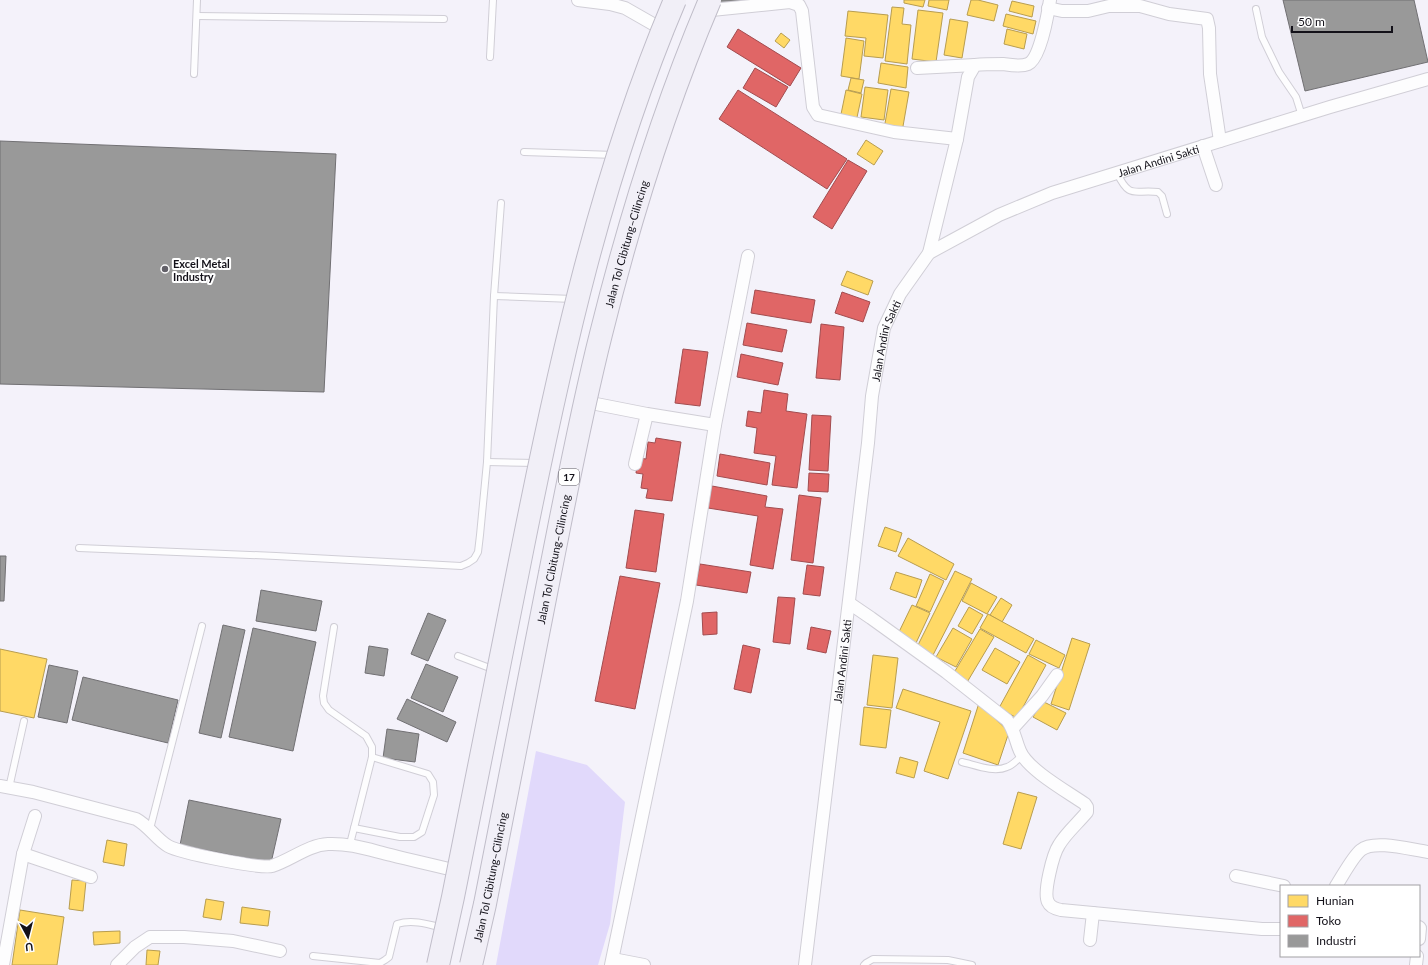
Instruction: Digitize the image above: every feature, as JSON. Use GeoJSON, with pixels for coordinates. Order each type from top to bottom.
{"type":"FeatureCollection","features":[{"type":"Feature","properties":{"kind":"highway"},"geometry":{"type":"LineString","coordinates":[[438,965],[453,897],[541,452],[569,327],[628,122],[675,0]]}},
{"type":"Feature","properties":{"kind":"highway","name":"Jalan Tol Cibitung–Cilincing"},"geometry":{"type":"LineString","coordinates":[[471,965],[486,896],[572,459],[600,334],[659,133],[698,29],[703,6]]}},
{"type":"Feature","properties":{"kind":"street"},"geometry":{"type":"LineString","coordinates":[[578,0],[610,4],[625,8],[667,32]]}},
{"type":"Feature","properties":{"kind":"street"},"geometry":{"type":"LineString","coordinates":[[703,6],[790,2],[799,5],[802,11],[813,107],[818,115],[894,132],[956,139]]}},
{"type":"Feature","properties":{"kind":"street"},"geometry":{"type":"LineString","coordinates":[[918,68],[985,64],[1028,64],[1037,51],[1049,4],[1062,11],[1088,11],[1109,6],[1140,6],[1169,14],[1207,19],[1209,28],[1210,74],[1220,141]]}},
{"type":"Feature","properties":{"kind":"street"},"geometry":{"type":"LineString","coordinates":[[929,253],[956,139],[968,77],[975,65]]}},
{"type":"Feature","properties":{"kind":"street","name":"Jalan Andini Sakti"},"geometry":{"type":"LineString","coordinates":[[805,965],[856,608],[872,396],[884,328],[900,294],[929,253],[999,215],[1052,193],[1302,116],[1428,80]]}},
{"type":"Feature","properties":{"kind":"street"},"geometry":{"type":"LineString","coordinates":[[1203,146],[1216,185]]}},
{"type":"Feature","properties":{"kind":"street"},"geometry":{"type":"LineString","coordinates":[[644,965],[612,962],[687,601],[715,425],[748,256]]}},
{"type":"Feature","properties":{"kind":"street"},"geometry":{"type":"LineString","coordinates":[[580,401],[715,425]]}},
{"type":"Feature","properties":{"kind":"street"},"geometry":{"type":"LineString","coordinates":[[635,464],[647,414]]}},
{"type":"Feature","properties":{"kind":"street"},"geometry":{"type":"LineString","coordinates":[[856,608],[946,672],[1007,720],[1013,728],[1020,752],[1027,762],[1087,807],[1087,812],[1059,845],[1054,854],[1047,888],[1048,904],[1061,910],[1262,930],[1280,929]]}},
{"type":"Feature","properties":{"kind":"street"},"geometry":{"type":"LineString","coordinates":[[1013,728],[1042,696],[1057,675]]}},
{"type":"Feature","properties":{"kind":"street"},"geometry":{"type":"LineString","coordinates":[[4,787],[33,792],[136,819],[150,829],[169,847],[209,857],[262,866],[271,866],[316,846],[328,844],[350,844],[462,872]]}},
{"type":"Feature","properties":{"kind":"street"},"geometry":{"type":"LineString","coordinates":[[3,965],[23,854],[35,816]]}},
{"type":"Feature","properties":{"kind":"street"},"geometry":{"type":"LineString","coordinates":[[1337,885],[1361,850],[1372,845],[1428,852]]}},
{"type":"Feature","properties":{"kind":"street"},"geometry":{"type":"LineString","coordinates":[[23,854],[91,877]]}},
{"type":"Feature","properties":{"kind":"street"},"geometry":{"type":"LineString","coordinates":[[1236,876],[1280,885]]}},
{"type":"Feature","properties":{"kind":"street"},"geometry":{"type":"LineString","coordinates":[[1090,940],[1093,913]]}},
{"type":"Feature","properties":{"kind":"street"},"geometry":{"type":"LineString","coordinates":[[117,965],[135,947],[150,937],[184,937],[234,941],[280,951]]}},
{"type":"Feature","properties":{"kind":"lane"},"geometry":{"type":"LineString","coordinates":[[194,74],[197,0]]}},
{"type":"Feature","properties":{"kind":"lane"},"geometry":{"type":"LineString","coordinates":[[490,57],[493,0]]}},
{"type":"Feature","properties":{"kind":"lane"},"geometry":{"type":"LineString","coordinates":[[1256,9],[1262,37],[1279,72],[1296,97],[1302,116]]}},
{"type":"Feature","properties":{"kind":"lane"},"geometry":{"type":"LineString","coordinates":[[197,16],[444,19]]}},
{"type":"Feature","properties":{"kind":"lane"},"geometry":{"type":"LineString","coordinates":[[524,152],[624,155]]}},
{"type":"Feature","properties":{"kind":"lane"},"geometry":{"type":"LineString","coordinates":[[1117,173],[1122,184],[1128,190],[1158,192],[1162,196],[1167,214]]}},
{"type":"Feature","properties":{"kind":"lane"},"geometry":{"type":"LineString","coordinates":[[79,548],[276,556],[461,566],[468,564],[474,559],[478,552],[487,462],[494,296],[502,203]]}},
{"type":"Feature","properties":{"kind":"lane"},"geometry":{"type":"LineString","coordinates":[[494,296],[584,299]]}},
{"type":"Feature","properties":{"kind":"lane"},"geometry":{"type":"LineString","coordinates":[[487,462],[546,464]]}},
{"type":"Feature","properties":{"kind":"lane"},"geometry":{"type":"LineString","coordinates":[[150,829],[202,626]]}},
{"type":"Feature","properties":{"kind":"lane"},"geometry":{"type":"LineString","coordinates":[[334,627],[323,696],[324,703],[329,710],[366,736],[372,747],[372,757],[350,844]]}},
{"type":"Feature","properties":{"kind":"lane"},"geometry":{"type":"LineString","coordinates":[[458,656],[503,672]]}},
{"type":"Feature","properties":{"kind":"lane"},"geometry":{"type":"LineString","coordinates":[[4,787],[24,721]]}},
{"type":"Feature","properties":{"kind":"lane"},"geometry":{"type":"LineString","coordinates":[[962,762],[1001,769],[1007,767],[1023,756]]}},
{"type":"Feature","properties":{"kind":"lane"},"geometry":{"type":"LineString","coordinates":[[354,828],[400,837],[414,837],[422,832],[434,795],[433,782],[428,774],[372,757]]}},
{"type":"Feature","properties":{"kind":"lane"},"geometry":{"type":"LineString","coordinates":[[314,956],[380,963],[389,957],[397,924],[404,921],[424,923],[449,929]]}},
{"type":"Feature","properties":{"kind":"lane"},"geometry":{"type":"LineString","coordinates":[[864,965],[866,962],[873,959],[972,965]]}},
{"type":"Feature","properties":{"kind":"shaded area"},"geometry":{"type":"Polygon","coordinates":[[[536,751],[587,765],[625,802],[610,924],[598,965],[496,965],[536,751]]]}},
{"type":"Feature","properties":{"kind":"building: Hunian"},"geometry":{"type":"Polygon","coordinates":[[[904,0],[925,0],[923,7],[904,3],[904,0]]]}},
{"type":"Feature","properties":{"kind":"building: Hunian"},"geometry":{"type":"Polygon","coordinates":[[[929,0],[949,0],[947,10],[928,6],[929,0]]]}},
{"type":"Feature","properties":{"kind":"building: Hunian"},"geometry":{"type":"Polygon","coordinates":[[[971,0],[978,0],[998,5],[994,21],[967,15],[971,0]]]}},
{"type":"Feature","properties":{"kind":"building: Hunian"},"geometry":{"type":"Polygon","coordinates":[[[1012,1],[1034,6],[1032,17],[1009,11],[1012,1]]]}},
{"type":"Feature","properties":{"kind":"building: Hunian"},"geometry":{"type":"Polygon","coordinates":[[[892,7],[904,8],[902,24],[911,25],[907,64],[885,61],[892,7]]]}},
{"type":"Feature","properties":{"kind":"building: Hunian"},"geometry":{"type":"Polygon","coordinates":[[[918,10],[943,13],[936,62],[912,59],[918,10]]]}},
{"type":"Feature","properties":{"kind":"building: Hunian"},"geometry":{"type":"Polygon","coordinates":[[[848,11],[888,15],[883,58],[864,56],[866,38],[845,36],[848,11]]]}},
{"type":"Feature","properties":{"kind":"building: Hunian"},"geometry":{"type":"Polygon","coordinates":[[[1006,14],[1036,21],[1033,34],[1003,26],[1006,14]]]}},
{"type":"Feature","properties":{"kind":"building: Hunian"},"geometry":{"type":"Polygon","coordinates":[[[950,19],[968,22],[962,58],[944,55],[950,19]]]}},
{"type":"Feature","properties":{"kind":"building: Hunian"},"geometry":{"type":"Polygon","coordinates":[[[1007,29],[1027,34],[1024,49],[1004,44],[1007,29]]]}},
{"type":"Feature","properties":{"kind":"building: Hunian"},"geometry":{"type":"Polygon","coordinates":[[[781,33],[790,40],[784,48],[775,41],[781,33]]]}},
{"type":"Feature","properties":{"kind":"building: Hunian"},"geometry":{"type":"Polygon","coordinates":[[[846,38],[864,41],[859,79],[841,76],[846,38]]]}},
{"type":"Feature","properties":{"kind":"building: Hunian"},"geometry":{"type":"Polygon","coordinates":[[[881,63],[908,67],[906,88],[878,83],[881,63]]]}},
{"type":"Feature","properties":{"kind":"building: Hunian"},"geometry":{"type":"Polygon","coordinates":[[[851,78],[864,80],[861,93],[848,90],[851,78]]]}},
{"type":"Feature","properties":{"kind":"building: Hunian"},"geometry":{"type":"Polygon","coordinates":[[[865,87],[888,90],[884,120],[861,117],[865,87]]]}},
{"type":"Feature","properties":{"kind":"building: Hunian"},"geometry":{"type":"Polygon","coordinates":[[[891,89],[909,92],[902,132],[884,129],[891,89]]]}},
{"type":"Feature","properties":{"kind":"building: Hunian"},"geometry":{"type":"Polygon","coordinates":[[[846,90],[862,94],[856,122],[840,119],[846,90]]]}},
{"type":"Feature","properties":{"kind":"building: Hunian"},"geometry":{"type":"Polygon","coordinates":[[[866,140],[883,151],[874,165],[857,154],[866,140]]]}},
{"type":"Feature","properties":{"kind":"building: Hunian"},"geometry":{"type":"Polygon","coordinates":[[[847,271],[873,281],[868,295],[841,285],[847,271]]]}},
{"type":"Feature","properties":{"kind":"building: Hunian"},"geometry":{"type":"Polygon","coordinates":[[[885,527],[902,533],[896,552],[878,546],[885,527]]]}},
{"type":"Feature","properties":{"kind":"building: Hunian"},"geometry":{"type":"Polygon","coordinates":[[[908,538],[954,564],[946,580],[898,556],[908,538]]]}},
{"type":"Feature","properties":{"kind":"building: Hunian"},"geometry":{"type":"Polygon","coordinates":[[[955,571],[972,579],[932,657],[916,649],[955,571]]]}},
{"type":"Feature","properties":{"kind":"building: Hunian"},"geometry":{"type":"Polygon","coordinates":[[[896,572],[922,580],[916,598],[890,589],[896,572]]]}},
{"type":"Feature","properties":{"kind":"building: Hunian"},"geometry":{"type":"Polygon","coordinates":[[[930,574],[944,581],[930,612],[916,606],[930,574]]]}},
{"type":"Feature","properties":{"kind":"building: Hunian"},"geometry":{"type":"Polygon","coordinates":[[[971,583],[997,597],[987,614],[962,601],[971,583]]]}},
{"type":"Feature","properties":{"kind":"building: Hunian"},"geometry":{"type":"Polygon","coordinates":[[[1001,598],[1012,605],[1002,622],[990,615],[1001,598]]]}},
{"type":"Feature","properties":{"kind":"building: Hunian"},"geometry":{"type":"Polygon","coordinates":[[[912,605],[930,613],[916,643],[898,634],[912,605]]]}},
{"type":"Feature","properties":{"kind":"building: Hunian"},"geometry":{"type":"Polygon","coordinates":[[[969,607],[983,615],[972,634],[958,626],[969,607]]]}},
{"type":"Feature","properties":{"kind":"building: Hunian"},"geometry":{"type":"Polygon","coordinates":[[[988,614],[1034,639],[1026,653],[980,628],[988,614]]]}},
{"type":"Feature","properties":{"kind":"building: Hunian"},"geometry":{"type":"Polygon","coordinates":[[[953,628],[972,639],[956,667],[936,657],[953,628]]]}},
{"type":"Feature","properties":{"kind":"building: Hunian"},"geometry":{"type":"Polygon","coordinates":[[[980,629],[994,637],[966,684],[952,676],[980,629]]]}},
{"type":"Feature","properties":{"kind":"building: Hunian"},"geometry":{"type":"Polygon","coordinates":[[[1072,638],[1090,644],[1069,710],[1051,704],[1072,638]]]}},
{"type":"Feature","properties":{"kind":"building: Hunian"},"geometry":{"type":"Polygon","coordinates":[[[1036,640],[1065,655],[1059,668],[1029,654],[1036,640]]]}},
{"type":"Feature","properties":{"kind":"building: Hunian"},"geometry":{"type":"Polygon","coordinates":[[[995,648],[1020,662],[1007,684],[982,670],[995,648]]]}},
{"type":"Feature","properties":{"kind":"building: Hunian"},"geometry":{"type":"Polygon","coordinates":[[[0,649],[47,659],[34,718],[0,711],[0,649]]]}},
{"type":"Feature","properties":{"kind":"building: Hunian"},"geometry":{"type":"Polygon","coordinates":[[[873,655],[898,658],[892,708],[867,705],[873,655]]]}},
{"type":"Feature","properties":{"kind":"building: Hunian"},"geometry":{"type":"Polygon","coordinates":[[[1028,655],[1046,665],[1017,718],[999,708],[1028,655]]]}},
{"type":"Feature","properties":{"kind":"building: Hunian"},"geometry":{"type":"Polygon","coordinates":[[[903,689],[971,711],[948,779],[924,771],[940,722],[896,708],[903,689]]]}},
{"type":"Feature","properties":{"kind":"building: Hunian"},"geometry":{"type":"Polygon","coordinates":[[[1042,701],[1066,713],[1057,730],[1033,717],[1042,701]]]}},
{"type":"Feature","properties":{"kind":"building: Hunian"},"geometry":{"type":"Polygon","coordinates":[[[979,703],[1009,732],[998,765],[963,753],[979,703]]]}},
{"type":"Feature","properties":{"kind":"building: Hunian"},"geometry":{"type":"Polygon","coordinates":[[[864,707],[891,710],[886,748],[860,745],[864,707]]]}},
{"type":"Feature","properties":{"kind":"building: Hunian"},"geometry":{"type":"Polygon","coordinates":[[[900,757],[918,762],[914,778],[896,773],[900,757]]]}},
{"type":"Feature","properties":{"kind":"building: Hunian"},"geometry":{"type":"Polygon","coordinates":[[[1018,792],[1037,797],[1021,849],[1003,844],[1018,792]]]}},
{"type":"Feature","properties":{"kind":"building: Hunian"},"geometry":{"type":"Polygon","coordinates":[[[107,840],[127,844],[124,866],[103,862],[107,840]]]}},
{"type":"Feature","properties":{"kind":"building: Hunian"},"geometry":{"type":"Polygon","coordinates":[[[72,880],[86,881],[83,911],[69,909],[72,880]]]}},
{"type":"Feature","properties":{"kind":"building: Hunian"},"geometry":{"type":"Polygon","coordinates":[[[206,899],[224,902],[221,920],[203,917],[206,899]]]}},
{"type":"Feature","properties":{"kind":"building: Hunian"},"geometry":{"type":"Polygon","coordinates":[[[242,907],[270,911],[268,926],[240,923],[242,907]]]}},
{"type":"Feature","properties":{"kind":"building: Hunian"},"geometry":{"type":"Polygon","coordinates":[[[20,910],[64,917],[57,965],[12,965],[20,910]]]}},
{"type":"Feature","properties":{"kind":"building: Hunian"},"geometry":{"type":"Polygon","coordinates":[[[120,931],[120,943],[94,945],[93,932],[120,931]]]}},
{"type":"Feature","properties":{"kind":"building: Hunian"},"geometry":{"type":"Polygon","coordinates":[[[147,950],[160,951],[158,965],[146,965],[147,950]]]}},
{"type":"Feature","properties":{"kind":"building: Toko"},"geometry":{"type":"Polygon","coordinates":[[[738,29],[801,68],[790,86],[727,47],[738,29]]]}},
{"type":"Feature","properties":{"kind":"building: Toko"},"geometry":{"type":"Polygon","coordinates":[[[755,68],[788,87],[776,107],[743,88],[755,68]]]}},
{"type":"Feature","properties":{"kind":"building: Toko"},"geometry":{"type":"Polygon","coordinates":[[[738,90],[847,159],[827,189],[719,119],[738,90]]]}},
{"type":"Feature","properties":{"kind":"building: Toko"},"geometry":{"type":"Polygon","coordinates":[[[848,160],[867,171],[832,229],[813,217],[848,160]]]}},
{"type":"Feature","properties":{"kind":"building: Toko"},"geometry":{"type":"Polygon","coordinates":[[[755,290],[815,300],[811,323],[751,313],[755,290]]]}},
{"type":"Feature","properties":{"kind":"building: Toko"},"geometry":{"type":"Polygon","coordinates":[[[842,292],[870,302],[863,322],[835,313],[842,292]]]}},
{"type":"Feature","properties":{"kind":"building: Toko"},"geometry":{"type":"Polygon","coordinates":[[[747,323],[787,330],[782,352],[743,345],[747,323]]]}},
{"type":"Feature","properties":{"kind":"building: Toko"},"geometry":{"type":"Polygon","coordinates":[[[821,324],[844,327],[840,380],[816,378],[821,324]]]}},
{"type":"Feature","properties":{"kind":"building: Toko"},"geometry":{"type":"Polygon","coordinates":[[[683,349],[708,352],[700,406],[675,403],[683,349]]]}},
{"type":"Feature","properties":{"kind":"building: Toko"},"geometry":{"type":"Polygon","coordinates":[[[741,354],[783,363],[778,385],[737,377],[741,354]]]}},
{"type":"Feature","properties":{"kind":"building: Toko"},"geometry":{"type":"Polygon","coordinates":[[[764,390],[788,394],[786,411],[807,414],[797,488],[772,485],[776,456],[754,453],[757,428],[746,426],[748,411],[761,413],[764,390]]]}},
{"type":"Feature","properties":{"kind":"building: Toko"},"geometry":{"type":"Polygon","coordinates":[[[812,415],[831,416],[828,471],[809,470],[812,415]]]}},
{"type":"Feature","properties":{"kind":"building: Toko"},"geometry":{"type":"Polygon","coordinates":[[[656,438],[681,442],[672,501],[646,498],[648,489],[641,488],[643,474],[636,473],[638,458],[646,459],[648,442],[655,443],[656,438]]]}},
{"type":"Feature","properties":{"kind":"building: Toko"},"geometry":{"type":"Polygon","coordinates":[[[720,454],[770,463],[767,485],[717,476],[720,454]]]}},
{"type":"Feature","properties":{"kind":"building: Toko"},"geometry":{"type":"Polygon","coordinates":[[[809,473],[829,474],[828,492],[808,491],[809,473]]]}},
{"type":"Feature","properties":{"kind":"building: Toko"},"geometry":{"type":"Polygon","coordinates":[[[712,486],[767,496],[765,507],[783,509],[773,569],[750,565],[758,516],[708,508],[712,486]]]}},
{"type":"Feature","properties":{"kind":"building: Toko"},"geometry":{"type":"Polygon","coordinates":[[[799,495],[821,498],[813,563],[791,560],[799,495]]]}},
{"type":"Feature","properties":{"kind":"building: Toko"},"geometry":{"type":"Polygon","coordinates":[[[635,510],[664,514],[656,572],[626,568],[635,510]]]}},
{"type":"Feature","properties":{"kind":"building: Toko"},"geometry":{"type":"Polygon","coordinates":[[[700,564],[751,572],[747,593],[696,585],[700,564]]]}},
{"type":"Feature","properties":{"kind":"building: Toko"},"geometry":{"type":"Polygon","coordinates":[[[807,565],[824,567],[820,596],[803,594],[807,565]]]}},
{"type":"Feature","properties":{"kind":"building: Toko"},"geometry":{"type":"Polygon","coordinates":[[[620,576],[660,583],[635,709],[595,701],[620,576]]]}},
{"type":"Feature","properties":{"kind":"building: Toko"},"geometry":{"type":"Polygon","coordinates":[[[778,597],[795,598],[790,644],[773,642],[778,597]]]}},
{"type":"Feature","properties":{"kind":"building: Toko"},"geometry":{"type":"Polygon","coordinates":[[[717,612],[717,634],[703,635],[702,613],[717,612]]]}},
{"type":"Feature","properties":{"kind":"building: Toko"},"geometry":{"type":"Polygon","coordinates":[[[811,627],[831,631],[826,653],[807,649],[811,627]]]}},
{"type":"Feature","properties":{"kind":"building: Toko"},"geometry":{"type":"Polygon","coordinates":[[[743,645],[760,649],[751,693],[734,689],[743,645]]]}},
{"type":"Feature","properties":{"kind":"building: Industri"},"geometry":{"type":"Polygon","coordinates":[[[715,0],[747,0],[745,4],[721,4],[715,0]]]}},
{"type":"Feature","properties":{"kind":"building: Industri"},"geometry":{"type":"Polygon","coordinates":[[[1283,0],[1414,0],[1428,62],[1305,91],[1283,0]]]}},
{"type":"Feature","properties":{"kind":"building: Industri","name":"Excel Metal Industry"},"geometry":{"type":"Polygon","coordinates":[[[0,141],[336,154],[324,392],[0,384],[0,141]]]}},
{"type":"Feature","properties":{"kind":"building: Industri"},"geometry":{"type":"Polygon","coordinates":[[[0,556],[6,556],[4,601],[0,601],[0,556]]]}},
{"type":"Feature","properties":{"kind":"building: Industri"},"geometry":{"type":"Polygon","coordinates":[[[261,590],[322,601],[316,631],[256,621],[261,590]]]}},
{"type":"Feature","properties":{"kind":"building: Industri"},"geometry":{"type":"Polygon","coordinates":[[[428,613],[446,620],[428,661],[411,654],[428,613]]]}},
{"type":"Feature","properties":{"kind":"building: Industri"},"geometry":{"type":"Polygon","coordinates":[[[223,625],[245,630],[221,738],[199,733],[223,625]]]}},
{"type":"Feature","properties":{"kind":"building: Industri"},"geometry":{"type":"Polygon","coordinates":[[[253,628],[316,642],[293,751],[229,737],[253,628]]]}},
{"type":"Feature","properties":{"kind":"building: Industri"},"geometry":{"type":"Polygon","coordinates":[[[369,646],[388,649],[384,676],[365,673],[369,646]]]}},
{"type":"Feature","properties":{"kind":"building: Industri"},"geometry":{"type":"Polygon","coordinates":[[[426,664],[458,677],[443,712],[411,698],[426,664]]]}},
{"type":"Feature","properties":{"kind":"building: Industri"},"geometry":{"type":"Polygon","coordinates":[[[49,665],[78,671],[67,723],[38,717],[49,665]]]}},
{"type":"Feature","properties":{"kind":"building: Industri"},"geometry":{"type":"Polygon","coordinates":[[[83,677],[178,700],[168,743],[72,720],[83,677]]]}},
{"type":"Feature","properties":{"kind":"building: Industri"},"geometry":{"type":"Polygon","coordinates":[[[407,699],[456,722],[447,742],[397,719],[407,699]]]}},
{"type":"Feature","properties":{"kind":"building: Industri"},"geometry":{"type":"Polygon","coordinates":[[[387,729],[419,734],[415,762],[383,758],[387,729]]]}},
{"type":"Feature","properties":{"kind":"building: Industri"},"geometry":{"type":"Polygon","coordinates":[[[189,800],[281,819],[271,863],[180,845],[189,800]]]}},
{"type":"Feature","properties":{"kind":"place","name":"Excel Metal Industry"},"geometry":{"type":"Point","coordinates":[165,269]}}]}
